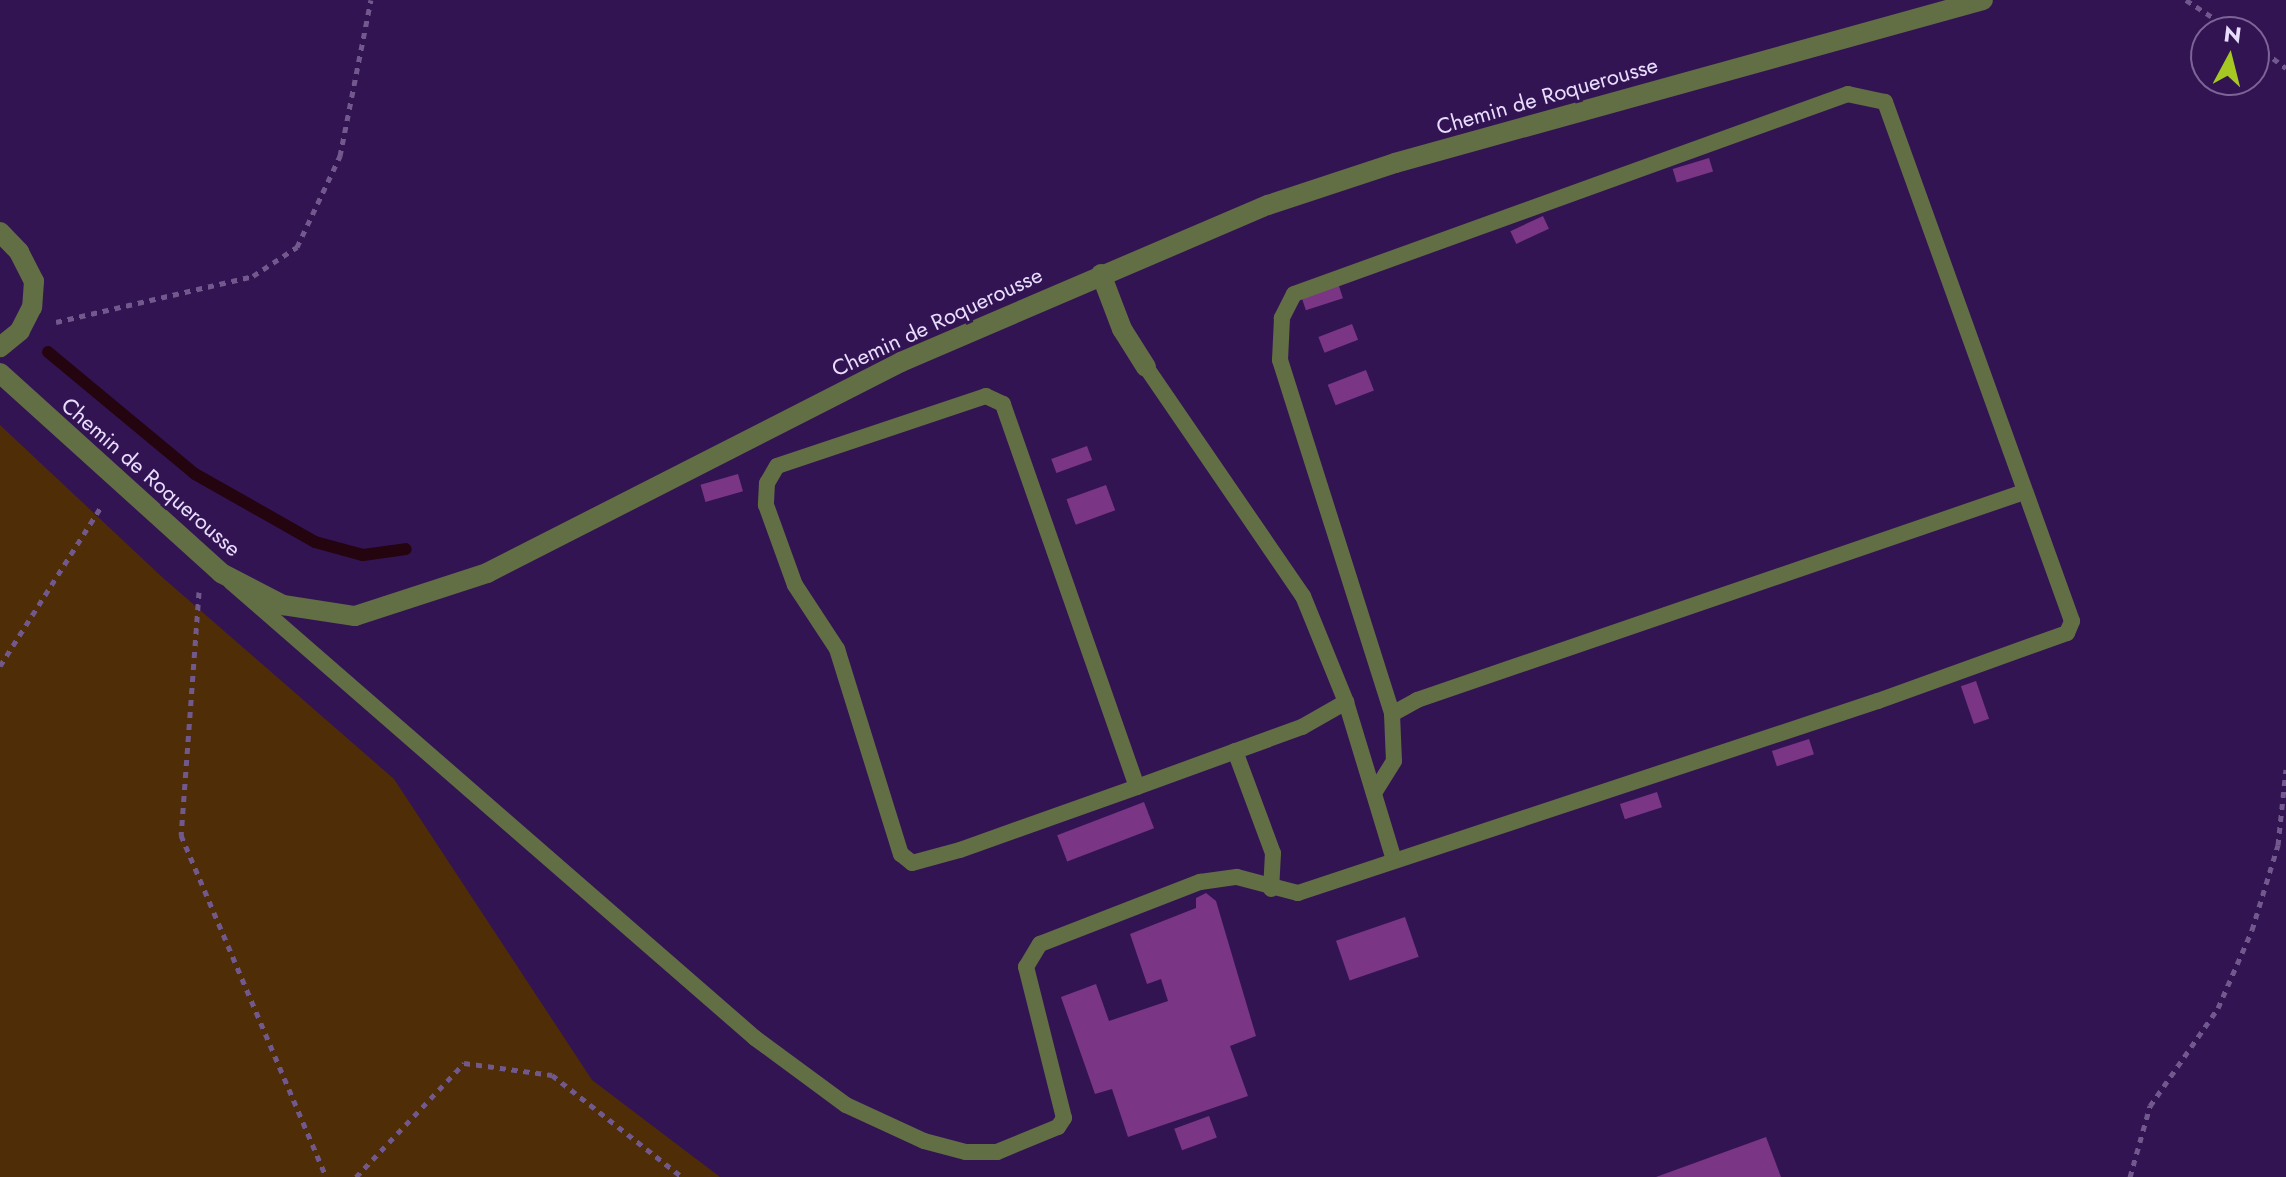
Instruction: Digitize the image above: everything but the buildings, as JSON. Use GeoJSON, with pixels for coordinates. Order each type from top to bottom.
{"type":"FeatureCollection","features":[{"type":"Feature","properties":{"kind":"street","name":"Chemin de Roquerousse"},"geometry":{"type":"LineString","coordinates":[[0,373],[116,483],[221,573],[310,613],[355,616],[395,607],[487,573],[887,369],[1101,274],[1268,205],[1395,163],[1983,0]]}},
{"type":"Feature","properties":{"kind":"street"},"geometry":{"type":"LineString","coordinates":[[0,232],[19,252],[34,281],[32,307],[20,331],[0,347]]}},
{"type":"Feature","properties":{"kind":"street"},"geometry":{"type":"LineString","coordinates":[[1101,274],[1122,329],[1146,367]]}},
{"type":"Feature","properties":{"kind":"lane"},"geometry":{"type":"LineString","coordinates":[[221,573],[755,1038],[846,1105],[924,1141],[966,1152],[997,1152],[1058,1127],[1064,1118],[1026,967],[1040,944],[1200,882],[1237,877],[1271,889],[1298,893],[1878,701],[2067,633],[2072,621],[1893,116],[1885,102],[1848,94],[1294,294],[1282,318],[1280,360],[1392,714],[1394,761],[1374,793]]}},
{"type":"Feature","properties":{"kind":"lane"},"geometry":{"type":"LineString","coordinates":[[1146,367],[1303,596],[1346,702],[1394,860]]}},
{"type":"Feature","properties":{"kind":"lane"},"geometry":{"type":"LineString","coordinates":[[1137,787],[1003,404],[986,396],[777,466],[767,483],[766,505],[795,585],[837,649],[901,854],[912,863],[1137,787],[1302,727],[1346,702]]}},
{"type":"Feature","properties":{"kind":"lane"},"geometry":{"type":"LineString","coordinates":[[1392,714],[1417,700],[2024,492]]}},
{"type":"Feature","properties":{"kind":"lane"},"geometry":{"type":"LineString","coordinates":[[1235,751],[1273,853],[1271,889]]}},
{"type":"Feature","properties":{"kind":"path"},"geometry":{"type":"LineString","coordinates":[[20,331],[253,276],[297,247],[340,156],[371,0]]}},
{"type":"Feature","properties":{"kind":"path"},"geometry":{"type":"LineString","coordinates":[[2186,0],[2210,16]]}},
{"type":"Feature","properties":{"kind":"path"},"geometry":{"type":"LineString","coordinates":[[0,666],[116,483]]}},
{"type":"Feature","properties":{"kind":"path"},"geometry":{"type":"LineString","coordinates":[[221,573],[199,593],[181,835],[326,1177]]}},
{"type":"Feature","properties":{"kind":"path"},"geometry":{"type":"LineString","coordinates":[[2130,1177],[2150,1106],[2218,1008],[2252,930],[2278,845],[2286,769]]}},
{"type":"Feature","properties":{"kind":"path"},"geometry":{"type":"LineString","coordinates":[[356,1177],[464,1063],[552,1075],[682,1177]]}},
{"type":"Feature","properties":{"kind":"shaded area"},"geometry":{"type":"Polygon","coordinates":[[[0,425],[162,577],[394,779],[592,1080],[720,1177],[0,1177],[0,425]]]}},
{"type":"Feature","properties":{"kind":"waterway"},"geometry":{"type":"LineString","coordinates":[[48,352],[195,474],[315,542],[363,555],[406,549]]}}]}
